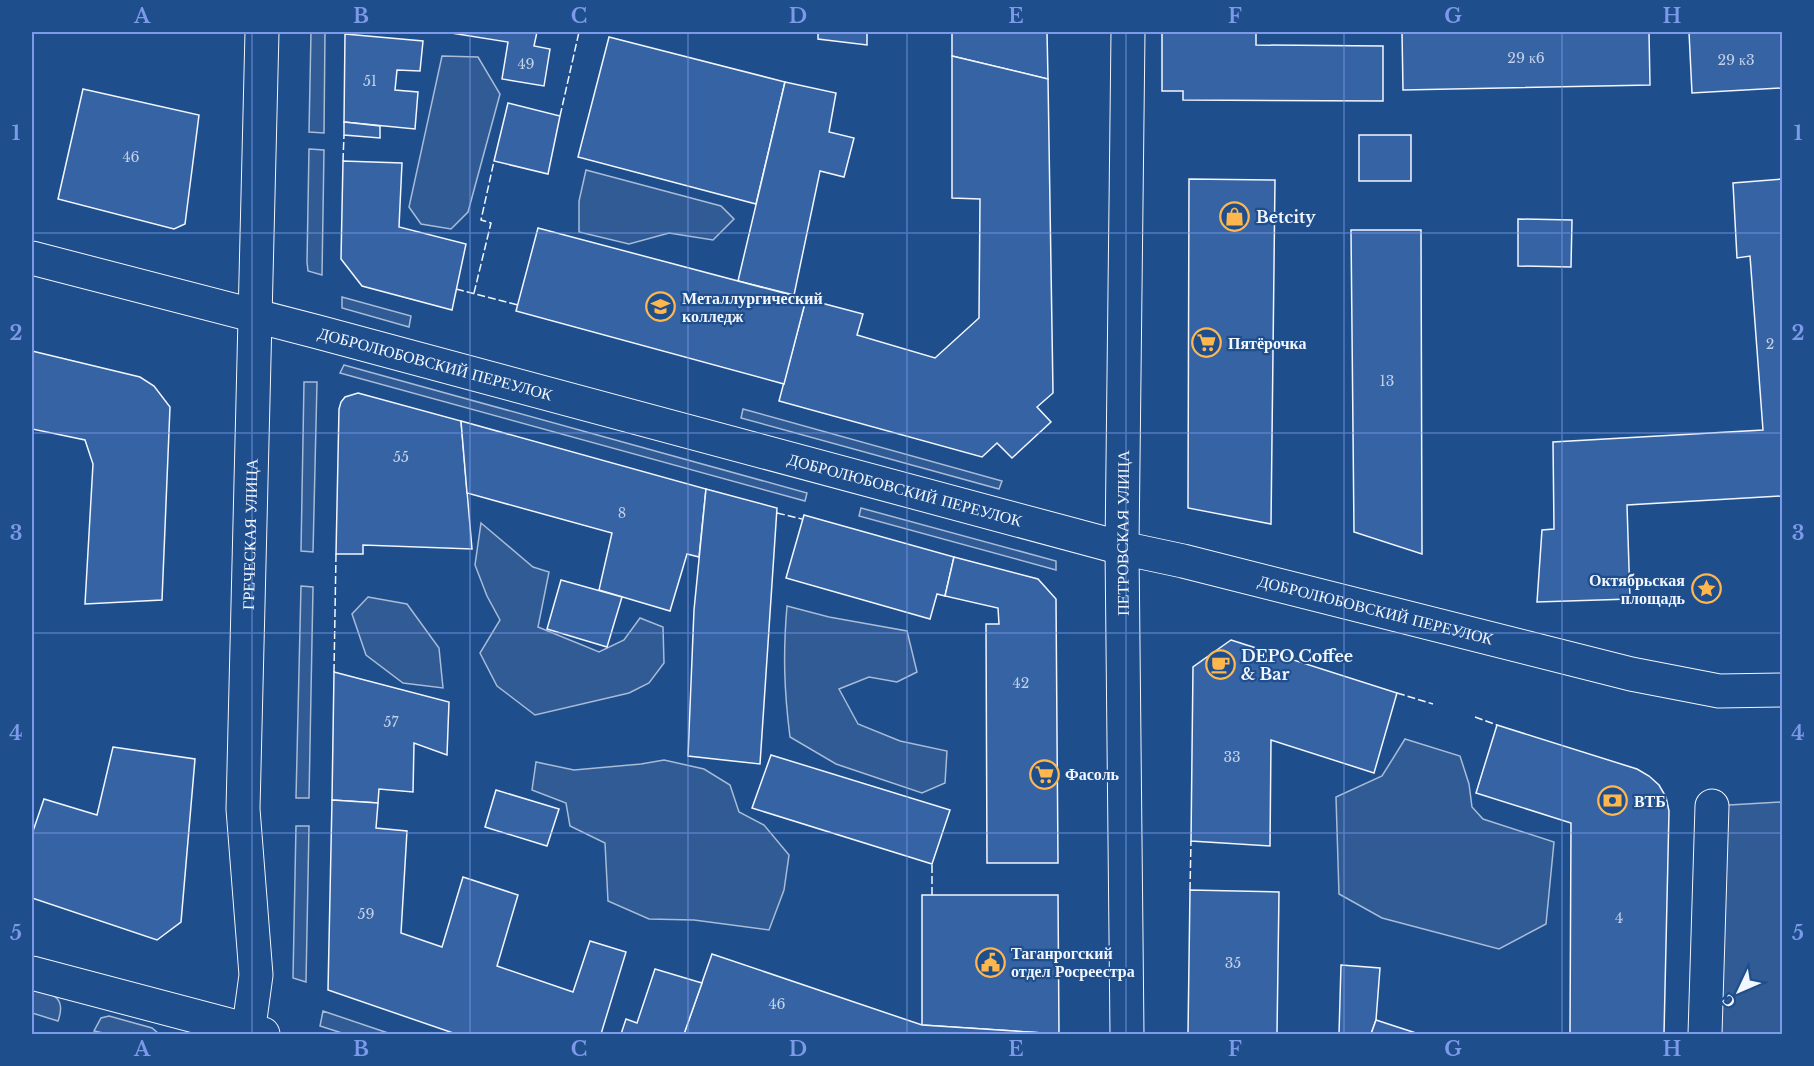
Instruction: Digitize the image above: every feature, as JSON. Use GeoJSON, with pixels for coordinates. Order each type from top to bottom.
{"type":"FeatureCollection","features":[{"type":"Feature","properties":{"kind":"street","name":"ГРЕЧЕСКАЯ УЛИЦА"},"geometry":{"type":"LineString","coordinates":[[253,1033],[256,975],[243,809],[262,32]]}},
{"type":"Feature","properties":{"kind":"street","name":"ПЕТРОВСКАЯ УЛИЦА"},"geometry":{"type":"LineString","coordinates":[[1127,1035],[1122,549],[1128,32]]}},
{"type":"Feature","properties":{"kind":"street","name":"ДОБРОЛЮБОВСКИЙ ПЕРЕУЛОК"},"geometry":{"type":"LineString","coordinates":[[32,258],[1122,549],[1183,561],[1631,674],[1719,691],[1782,690]]}},
{"type":"Feature","properties":{"kind":"street"},"geometry":{"type":"LineString","coordinates":[[1705,1035],[1712,806]]}},
{"type":"Feature","properties":{"kind":"street"},"geometry":{"type":"LineString","coordinates":[[32,973],[253,1033]]}},
{"type":"Feature","properties":{"kind":"shaded area"},"geometry":{"type":"Polygon","coordinates":[[[311,32],[325,32],[324,133],[309,132],[311,32]]]}},
{"type":"Feature","properties":{"kind":"shaded area"},"geometry":{"type":"Polygon","coordinates":[[[442,56],[478,57],[500,94],[468,212],[451,229],[421,224],[409,207],[442,56]]]}},
{"type":"Feature","properties":{"kind":"shaded area"},"geometry":{"type":"Polygon","coordinates":[[[309,149],[324,150],[322,275],[308,271],[307,262],[309,149]]]}},
{"type":"Feature","properties":{"kind":"shaded area"},"geometry":{"type":"Polygon","coordinates":[[[586,170],[721,206],[734,219],[713,240],[669,233],[629,244],[579,232],[579,201],[586,170]]]}},
{"type":"Feature","properties":{"kind":"shaded area"},"geometry":{"type":"Polygon","coordinates":[[[342,297],[411,316],[409,327],[342,308],[342,297]]]}},
{"type":"Feature","properties":{"kind":"shaded area"},"geometry":{"type":"Polygon","coordinates":[[[344,365],[807,493],[805,501],[340,373],[344,365]]]}},
{"type":"Feature","properties":{"kind":"shaded area"},"geometry":{"type":"Polygon","coordinates":[[[304,382],[317,382],[313,552],[301,551],[304,382]]]}},
{"type":"Feature","properties":{"kind":"shaded area"},"geometry":{"type":"Polygon","coordinates":[[[743,409],[1002,481],[999,489],[741,418],[743,409]]]}},
{"type":"Feature","properties":{"kind":"shaded area"},"geometry":{"type":"Polygon","coordinates":[[[861,508],[1056,561],[1056,570],[859,516],[861,508]]]}},
{"type":"Feature","properties":{"kind":"shaded area"},"geometry":{"type":"Polygon","coordinates":[[[481,523],[533,567],[549,572],[538,627],[599,652],[624,640],[640,618],[663,627],[664,663],[649,683],[629,693],[535,715],[497,686],[480,653],[500,620],[487,596],[475,565],[481,523]]]}},
{"type":"Feature","properties":{"kind":"shaded area"},"geometry":{"type":"Polygon","coordinates":[[[301,586],[313,587],[309,798],[296,798],[301,586]]]}},
{"type":"Feature","properties":{"kind":"shaded area"},"geometry":{"type":"Polygon","coordinates":[[[368,597],[407,604],[439,648],[443,688],[403,683],[366,655],[352,614],[368,597]]]}},
{"type":"Feature","properties":{"kind":"shaded area"},"geometry":{"type":"Polygon","coordinates":[[[787,606],[829,617],[907,631],[917,672],[897,682],[869,677],[839,689],[858,724],[900,741],[947,751],[945,783],[922,793],[836,764],[790,737],[785,672],[787,606]]]}},
{"type":"Feature","properties":{"kind":"shaded area"},"geometry":{"type":"Polygon","coordinates":[[[1405,739],[1460,756],[1469,784],[1472,807],[1483,819],[1554,842],[1546,924],[1499,949],[1382,918],[1339,894],[1336,797],[1382,776],[1405,739]]]}},
{"type":"Feature","properties":{"kind":"shaded area"},"geometry":{"type":"Polygon","coordinates":[[[664,760],[704,769],[730,785],[739,812],[764,825],[789,855],[784,890],[769,930],[694,920],[649,919],[608,901],[605,843],[570,826],[566,803],[532,790],[536,762],[574,770],[664,760]]]}},
{"type":"Feature","properties":{"kind":"shaded area"},"geometry":{"type":"Polygon","coordinates":[[[1782,802],[1782,1034],[1707,1034],[1712,806],[1782,802]]]}},
{"type":"Feature","properties":{"kind":"shaded area"},"geometry":{"type":"Polygon","coordinates":[[[296,826],[309,826],[306,982],[293,978],[296,826]]]}},
{"type":"Feature","properties":{"kind":"shaded area"},"geometry":{"type":"Polygon","coordinates":[[[32,989],[51,995],[59,1001],[61,1006],[58,1021],[32,1013],[32,989]]]}},
{"type":"Feature","properties":{"kind":"shaded area"},"geometry":{"type":"Polygon","coordinates":[[[323,1011],[391,1034],[345,1034],[320,1026],[323,1011]]]}},
{"type":"Feature","properties":{"kind":"shaded area"},"geometry":{"type":"Polygon","coordinates":[[[109,1016],[152,1028],[159,1034],[108,1034],[94,1031],[101,1018],[109,1016]]]}},
{"type":"Feature","properties":{"kind":"building"},"geometry":{"type":"Polygon","coordinates":[[[445,32],[537,32],[534,46],[550,49],[544,86],[502,79],[508,42],[445,32]]]}},
{"type":"Feature","properties":{"kind":"building"},"geometry":{"type":"Polygon","coordinates":[[[818,32],[867,32],[867,45],[818,39],[818,32]]]}},
{"type":"Feature","properties":{"kind":"building"},"geometry":{"type":"Polygon","coordinates":[[[952,32],[1047,32],[1048,79],[952,56],[952,32]]]}},
{"type":"Feature","properties":{"kind":"building"},"geometry":{"type":"Polygon","coordinates":[[[1162,32],[1256,32],[1256,45],[1383,46],[1383,101],[1183,100],[1183,91],[1162,91],[1162,32]]]}},
{"type":"Feature","properties":{"kind":"building"},"geometry":{"type":"Polygon","coordinates":[[[1402,32],[1649,32],[1650,85],[1403,90],[1402,32]]]}},
{"type":"Feature","properties":{"kind":"building"},"geometry":{"type":"Polygon","coordinates":[[[1689,32],[1782,32],[1782,88],[1692,93],[1689,32]]]}},
{"type":"Feature","properties":{"kind":"building"},"geometry":{"type":"Polygon","coordinates":[[[345,34],[423,41],[420,71],[397,70],[395,90],[418,92],[415,129],[344,122],[345,34]]]}},
{"type":"Feature","properties":{"kind":"building"},"geometry":{"type":"Polygon","coordinates":[[[609,37],[785,82],[756,204],[578,157],[609,37]]]}},
{"type":"Feature","properties":{"kind":"building"},"geometry":{"type":"Polygon","coordinates":[[[952,56],[1048,79],[1053,393],[1037,407],[1051,422],[1012,458],[997,443],[982,457],[779,401],[806,299],[863,314],[857,335],[935,358],[979,318],[980,199],[952,198],[952,56]]]}},
{"type":"Feature","properties":{"kind":"building"},"geometry":{"type":"Polygon","coordinates":[[[785,82],[836,93],[829,132],[854,138],[844,177],[820,171],[794,295],[738,281],[785,82]]]}},
{"type":"Feature","properties":{"kind":"building"},"geometry":{"type":"Polygon","coordinates":[[[83,89],[199,115],[185,224],[174,229],[58,199],[83,89]]]}},
{"type":"Feature","properties":{"kind":"building"},"geometry":{"type":"Polygon","coordinates":[[[508,103],[560,116],[548,174],[494,161],[508,103]]]}},
{"type":"Feature","properties":{"kind":"building"},"geometry":{"type":"Polygon","coordinates":[[[344,122],[380,126],[380,138],[344,135],[344,122]]]}},
{"type":"Feature","properties":{"kind":"building"},"geometry":{"type":"Polygon","coordinates":[[[1359,135],[1411,135],[1411,181],[1359,181],[1359,135]]]}},
{"type":"Feature","properties":{"kind":"building"},"geometry":{"type":"Polygon","coordinates":[[[343,161],[402,163],[399,227],[466,244],[452,310],[362,286],[341,259],[343,161]]]}},
{"type":"Feature","properties":{"kind":"building"},"geometry":{"type":"Polygon","coordinates":[[[1189,179],[1275,180],[1271,524],[1188,508],[1189,179]]]}},
{"type":"Feature","properties":{"kind":"building"},"geometry":{"type":"Polygon","coordinates":[[[1782,179],[1782,496],[1627,505],[1630,599],[1537,602],[1542,530],[1554,529],[1553,442],[1763,430],[1750,256],[1737,258],[1733,183],[1782,179]]]}},
{"type":"Feature","properties":{"kind":"building"},"geometry":{"type":"Polygon","coordinates":[[[1518,219],[1572,220],[1571,267],[1518,266],[1518,219]]]}},
{"type":"Feature","properties":{"kind":"building"},"geometry":{"type":"Polygon","coordinates":[[[538,228],[806,299],[784,384],[516,311],[538,228]]]}},
{"type":"Feature","properties":{"kind":"building"},"geometry":{"type":"Polygon","coordinates":[[[1351,230],[1421,230],[1422,554],[1354,532],[1351,230]]]}},
{"type":"Feature","properties":{"kind":"building"},"geometry":{"type":"Polygon","coordinates":[[[32,351],[140,377],[154,386],[170,407],[162,600],[85,604],[93,464],[85,440],[32,429],[32,351]]]}},
{"type":"Feature","properties":{"kind":"building"},"geometry":{"type":"Polygon","coordinates":[[[358,393],[461,421],[472,549],[363,545],[363,554],[336,554],[339,409],[345,397],[358,393]]]}},
{"type":"Feature","properties":{"kind":"building"},"geometry":{"type":"Polygon","coordinates":[[[461,421],[706,489],[699,557],[687,554],[670,611],[599,590],[612,533],[467,493],[461,421]]]}},
{"type":"Feature","properties":{"kind":"building"},"geometry":{"type":"Polygon","coordinates":[[[706,489],[777,508],[760,764],[688,756],[694,610],[706,489]]]}},
{"type":"Feature","properties":{"kind":"building"},"geometry":{"type":"Polygon","coordinates":[[[804,515],[954,557],[945,596],[937,594],[930,619],[786,578],[804,515]]]}},
{"type":"Feature","properties":{"kind":"building"},"geometry":{"type":"Polygon","coordinates":[[[954,557],[1038,579],[1056,599],[1058,863],[987,863],[986,624],[999,624],[998,608],[945,596],[954,557]]]}},
{"type":"Feature","properties":{"kind":"building"},"geometry":{"type":"Polygon","coordinates":[[[561,580],[622,597],[607,647],[547,629],[561,580]]]}},
{"type":"Feature","properties":{"kind":"building"},"geometry":{"type":"Polygon","coordinates":[[[1231,640],[1397,693],[1374,773],[1271,740],[1270,846],[1191,841],[1193,667],[1231,640]]]}},
{"type":"Feature","properties":{"kind":"building"},"geometry":{"type":"Polygon","coordinates":[[[334,672],[449,702],[447,755],[414,743],[413,792],[379,789],[378,803],[332,800],[334,672]]]}},
{"type":"Feature","properties":{"kind":"building"},"geometry":{"type":"Polygon","coordinates":[[[1497,725],[1637,769],[1659,785],[1666,797],[1669,811],[1664,1034],[1570,1034],[1571,823],[1476,793],[1497,725]]]}},
{"type":"Feature","properties":{"kind":"building"},"geometry":{"type":"Polygon","coordinates":[[[113,747],[195,759],[181,922],[157,940],[32,898],[32,834],[44,799],[97,815],[113,747]]]}},
{"type":"Feature","properties":{"kind":"building"},"geometry":{"type":"Polygon","coordinates":[[[771,755],[950,810],[932,864],[752,808],[771,755]]]}},
{"type":"Feature","properties":{"kind":"building"},"geometry":{"type":"Polygon","coordinates":[[[496,790],[559,809],[547,846],[485,827],[496,790]]]}},
{"type":"Feature","properties":{"kind":"building"},"geometry":{"type":"Polygon","coordinates":[[[332,800],[378,803],[376,828],[407,831],[401,933],[442,947],[463,877],[518,895],[497,966],[573,992],[590,941],[626,952],[601,1034],[456,1034],[328,990],[332,800]]]}},
{"type":"Feature","properties":{"kind":"building"},"geometry":{"type":"Polygon","coordinates":[[[1190,890],[1279,892],[1277,1034],[1188,1034],[1190,890]]]}},
{"type":"Feature","properties":{"kind":"building","name":"Таганрогский отдел Росреестра"},"geometry":{"type":"Polygon","coordinates":[[[922,895],[1058,895],[1059,1034],[922,1025],[922,895]]]}},
{"type":"Feature","properties":{"kind":"building"},"geometry":{"type":"Polygon","coordinates":[[[712,954],[922,1025],[1059,1034],[684,1034],[712,954]]]}},
{"type":"Feature","properties":{"kind":"building"},"geometry":{"type":"Polygon","coordinates":[[[1341,965],[1380,968],[1376,1020],[1371,1034],[1339,1034],[1341,965]]]}},
{"type":"Feature","properties":{"kind":"building"},"geometry":{"type":"Polygon","coordinates":[[[655,969],[702,983],[684,1034],[621,1034],[626,1019],[637,1023],[655,969]]]}},
{"type":"Feature","properties":{"kind":"building"},"geometry":{"type":"Polygon","coordinates":[[[1376,1020],[1419,1034],[1371,1034],[1376,1020]]]}},
{"type":"Feature","properties":{"kind":"fence"},"geometry":{"type":"LineString","coordinates":[[560,116],[579,32]]}},
{"type":"Feature","properties":{"kind":"fence"},"geometry":{"type":"LineString","coordinates":[[343,161],[344,135]]}},
{"type":"Feature","properties":{"kind":"fence"},"geometry":{"type":"LineString","coordinates":[[474,293],[491,223],[481,220],[494,161]]}},
{"type":"Feature","properties":{"kind":"fence"},"geometry":{"type":"LineString","coordinates":[[456,289],[518,305]]}},
{"type":"Feature","properties":{"kind":"fence"},"geometry":{"type":"LineString","coordinates":[[777,513],[802,519]]}},
{"type":"Feature","properties":{"kind":"fence"},"geometry":{"type":"LineString","coordinates":[[334,672],[336,554]]}},
{"type":"Feature","properties":{"kind":"fence"},"geometry":{"type":"LineString","coordinates":[[1397,693],[1433,704]]}},
{"type":"Feature","properties":{"kind":"fence"},"geometry":{"type":"LineString","coordinates":[[1475,717],[1497,725]]}},
{"type":"Feature","properties":{"kind":"fence"},"geometry":{"type":"LineString","coordinates":[[1190,890],[1191,841]]}},
{"type":"Feature","properties":{"kind":"fence"},"geometry":{"type":"LineString","coordinates":[[932,864],[932,895]]}},
{"type":"Feature","properties":{"kind":"place","name":"Betcity"},"geometry":{"type":"Point","coordinates":[1235,217]}},
{"type":"Feature","properties":{"kind":"place","name":"Металлургический колледж"},"geometry":{"type":"Point","coordinates":[661,307]}},
{"type":"Feature","properties":{"kind":"place","name":"Пятёрочка"},"geometry":{"type":"Point","coordinates":[1207,343]}},
{"type":"Feature","properties":{"kind":"place","name":"Октябрьская площадь"},"geometry":{"type":"Point","coordinates":[1706,589]}},
{"type":"Feature","properties":{"kind":"place","name":"DEPO Coffee & Bar"},"geometry":{"type":"Point","coordinates":[1220,665]}},
{"type":"Feature","properties":{"kind":"place","name":"Фасоль"},"geometry":{"type":"Point","coordinates":[1044,774]}},
{"type":"Feature","properties":{"kind":"place","name":"ВТБ"},"geometry":{"type":"Point","coordinates":[1613,801]}},
{"type":"Feature","properties":{"kind":"place","name":"Таганрогский отдел Росреестра"},"geometry":{"type":"Point","coordinates":[990,962]}}]}
